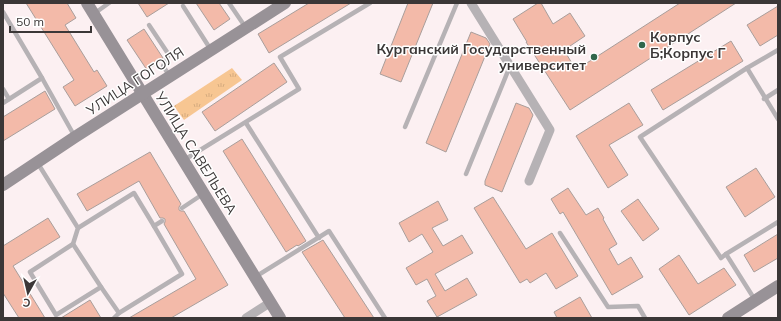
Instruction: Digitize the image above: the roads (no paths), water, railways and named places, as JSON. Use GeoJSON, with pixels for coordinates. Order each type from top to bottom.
{"type":"FeatureCollection","features":[{"type":"Feature","properties":{"kind":"street","name":"УЛИЦА САВЕЛЬЕВА"},"geometry":{"type":"LineString","coordinates":[[87,3],[280,318]]}},
{"type":"Feature","properties":{"kind":"street","name":"УЛИЦА ГОГОЛЯ"},"geometry":{"type":"LineString","coordinates":[[3,184],[285,3]]}},
{"type":"Feature","properties":{"kind":"street"},"geometry":{"type":"LineString","coordinates":[[471,3],[550,130],[529,181]]}},
{"type":"Feature","properties":{"kind":"street"},"geometry":{"type":"LineString","coordinates":[[728,318],[778,286]]}},
{"type":"Feature","properties":{"kind":"street"},"geometry":{"type":"LineString","coordinates":[[246,318],[271,302]]}},
{"type":"Feature","properties":{"kind":"lane"},"geometry":{"type":"LineString","coordinates":[[94,14],[110,3]]}},
{"type":"Feature","properties":{"kind":"lane"},"geometry":{"type":"LineString","coordinates":[[229,3],[246,28]]}},
{"type":"Feature","properties":{"kind":"lane"},"geometry":{"type":"LineString","coordinates":[[184,160],[300,89],[280,57],[370,3]]}},
{"type":"Feature","properties":{"kind":"lane"},"geometry":{"type":"LineString","coordinates":[[405,127],[457,3]]}},
{"type":"Feature","properties":{"kind":"lane"},"geometry":{"type":"LineString","coordinates":[[184,6],[211,50]]}},
{"type":"Feature","properties":{"kind":"lane"},"geometry":{"type":"LineString","coordinates":[[3,12],[75,137]]}},
{"type":"Feature","properties":{"kind":"lane"},"geometry":{"type":"LineString","coordinates":[[149,25],[169,55],[163,66],[170,76]]}},
{"type":"Feature","properties":{"kind":"lane"},"geometry":{"type":"LineString","coordinates":[[778,50],[640,136],[721,258],[778,222]]}},
{"type":"Feature","properties":{"kind":"lane"},"geometry":{"type":"LineString","coordinates":[[466,174],[510,66]]}},
{"type":"Feature","properties":{"kind":"lane"},"geometry":{"type":"LineString","coordinates":[[747,68],[764,99],[778,119]]}},
{"type":"Feature","properties":{"kind":"lane"},"geometry":{"type":"LineString","coordinates":[[3,103],[42,78]]}},
{"type":"Feature","properties":{"kind":"lane"},"geometry":{"type":"LineString","coordinates":[[3,89],[9,99]]}},
{"type":"Feature","properties":{"kind":"lane"},"geometry":{"type":"LineString","coordinates":[[764,99],[778,90]]}},
{"type":"Feature","properties":{"kind":"lane"},"geometry":{"type":"LineString","coordinates":[[246,123],[319,238]]}},
{"type":"Feature","properties":{"kind":"lane"},"geometry":{"type":"LineString","coordinates":[[37,162],[78,228]]}},
{"type":"Feature","properties":{"kind":"lane"},"geometry":{"type":"LineString","coordinates":[[101,287],[56,315],[30,272],[73,244],[78,228],[134,193],[182,274],[119,313],[114,318]]}},
{"type":"Feature","properties":{"kind":"lane"},"geometry":{"type":"LineString","coordinates":[[182,208],[204,194]]}},
{"type":"Feature","properties":{"kind":"lane"},"geometry":{"type":"LineString","coordinates":[[154,226],[162,221]]}},
{"type":"Feature","properties":{"kind":"lane"},"geometry":{"type":"LineString","coordinates":[[255,277],[329,231],[385,318]]}},
{"type":"Feature","properties":{"kind":"lane"},"geometry":{"type":"LineString","coordinates":[[560,233],[608,307],[638,306],[645,318]]}},
{"type":"Feature","properties":{"kind":"lane"},"geometry":{"type":"LineString","coordinates":[[73,244],[119,313]]}},
{"type":"Feature","properties":{"kind":"lane"},"geometry":{"type":"LineString","coordinates":[[726,254],[755,300]]}},
{"type":"Feature","properties":{"kind":"place","name":"Корпус Б;Корпус Г"},"geometry":{"type":"Point","coordinates":[642,45]}},
{"type":"Feature","properties":{"kind":"place","name":"Курганский Государственный университет"},"geometry":{"type":"Point","coordinates":[594,57]}}]}
